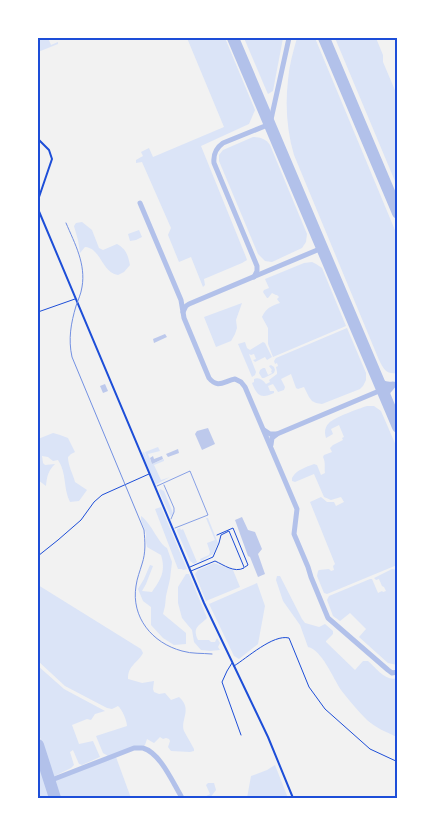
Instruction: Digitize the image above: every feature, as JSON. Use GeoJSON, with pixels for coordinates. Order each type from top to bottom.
{"type":"FeatureCollection","features":[{"type":"Feature","properties":{"kind":"main road"},"geometry":{"type":"LineString","coordinates":[[38,139],[49,150],[52,159],[38,200]]}},
{"type":"Feature","properties":{"kind":"main road"},"geometry":{"type":"LineString","coordinates":[[38,209],[39,216],[211,618],[268,737],[293,798]]}},
{"type":"Feature","properties":{"kind":"street"},"geometry":{"type":"LineString","coordinates":[[38,312],[76,299]]}},
{"type":"Feature","properties":{"kind":"street"},"geometry":{"type":"LineString","coordinates":[[38,556],[81,520],[94,502],[102,495],[149,473]]}},
{"type":"Feature","properties":{"kind":"street"},"geometry":{"type":"LineString","coordinates":[[191,571],[215,561],[235,570],[248,565],[234,528],[217,535]]}},
{"type":"Feature","properties":{"kind":"street"},"geometry":{"type":"LineString","coordinates":[[189,567],[213,557],[221,535],[229,531],[244,568]]}},
{"type":"Feature","properties":{"kind":"street"},"geometry":{"type":"LineString","coordinates":[[241,735],[222,682],[227,670],[264,645],[282,638],[289,638],[309,687],[324,709],[370,749],[398,762]]}},
{"type":"Feature","properties":{"kind":"lane"},"geometry":{"type":"LineString","coordinates":[[155,487],[190,471],[208,515],[173,528]]}},
{"type":"Feature","properties":{"kind":"lane"},"geometry":{"type":"LineString","coordinates":[[163,484],[174,508],[170,520]]}},
{"type":"Feature","properties":{"kind":"shaded area"},"geometry":{"type":"Polygon","coordinates":[[[38,38],[48,38],[51,45],[58,42],[58,44],[38,52],[38,38]]]}},
{"type":"Feature","properties":{"kind":"shaded area"},"geometry":{"type":"Polygon","coordinates":[[[187,38],[225,38],[255,110],[249,124],[201,146],[247,260],[204,279],[205,285],[203,287],[191,257],[179,262],[168,235],[171,228],[142,162],[136,163],[136,160],[143,156],[141,152],[149,148],[153,157],[224,127],[187,38]]]}},
{"type":"Feature","properties":{"kind":"shaded area"},"geometry":{"type":"Polygon","coordinates":[[[244,38],[283,38],[273,91],[268,94],[267,92],[244,38]]]}},
{"type":"Feature","properties":{"kind":"shaded area"},"geometry":{"type":"Polygon","coordinates":[[[297,38],[315,38],[397,235],[397,373],[388,372],[379,360],[294,155],[288,128],[287,90],[289,70],[297,38]]]}},
{"type":"Feature","properties":{"kind":"shaded area"},"geometry":{"type":"Polygon","coordinates":[[[335,38],[376,38],[383,55],[383,62],[397,95],[397,186],[335,38]]]}},
{"type":"Feature","properties":{"kind":"shaded area"},"geometry":{"type":"Polygon","coordinates":[[[253,137],[263,139],[270,145],[307,234],[306,242],[302,248],[272,262],[265,261],[258,254],[219,161],[219,155],[223,150],[253,137]]]}},
{"type":"Feature","properties":{"kind":"shaded area"},"geometry":{"type":"Polygon","coordinates":[[[82,222],[92,230],[99,248],[103,250],[117,244],[125,250],[130,265],[124,272],[118,275],[108,270],[90,248],[85,247],[80,253],[74,226],[76,223],[82,222]]]}},
{"type":"Feature","properties":{"kind":"shaded area"},"geometry":{"type":"Polygon","coordinates":[[[139,230],[142,237],[130,241],[128,234],[139,230]]]}},
{"type":"Feature","properties":{"kind":"shaded area"},"geometry":{"type":"Polygon","coordinates":[[[312,262],[322,268],[346,326],[273,357],[268,344],[268,328],[262,317],[265,311],[280,303],[277,295],[272,293],[267,298],[263,292],[269,288],[265,279],[304,263],[312,262]]]}},
{"type":"Feature","properties":{"kind":"shaded area"},"geometry":{"type":"Polygon","coordinates":[[[242,303],[236,320],[237,328],[231,341],[216,347],[204,317],[242,303]]]}},
{"type":"Feature","properties":{"kind":"shaded area"},"geometry":{"type":"Polygon","coordinates":[[[347,328],[366,373],[366,380],[360,389],[322,404],[316,403],[309,397],[304,387],[296,388],[291,374],[281,379],[285,387],[284,390],[278,392],[273,384],[268,386],[270,391],[274,391],[270,395],[263,396],[256,391],[252,383],[254,379],[261,379],[266,384],[277,374],[276,367],[278,366],[274,361],[276,358],[347,328]]]}},
{"type":"Feature","properties":{"kind":"shaded area"},"geometry":{"type":"Polygon","coordinates":[[[245,342],[250,350],[263,342],[265,343],[272,357],[267,360],[265,357],[255,362],[253,360],[256,359],[254,354],[249,354],[256,372],[252,377],[238,344],[245,342]]]}},
{"type":"Feature","properties":{"kind":"shaded area"},"geometry":{"type":"Polygon","coordinates":[[[269,366],[274,367],[274,373],[262,378],[259,373],[260,370],[265,368],[268,375],[272,373],[269,366]]]}},
{"type":"Feature","properties":{"kind":"shaded area"},"geometry":{"type":"Polygon","coordinates":[[[367,406],[374,406],[381,411],[397,448],[397,565],[327,594],[324,593],[317,576],[318,571],[334,570],[333,566],[335,564],[310,502],[321,497],[327,502],[334,502],[336,506],[344,502],[341,497],[331,500],[324,497],[314,474],[295,482],[292,481],[292,478],[299,471],[314,464],[317,465],[321,475],[325,473],[324,455],[332,452],[330,448],[343,440],[342,438],[344,437],[339,425],[331,429],[333,434],[326,438],[327,426],[336,418],[367,406]]]}},
{"type":"Feature","properties":{"kind":"shaded area"},"geometry":{"type":"Polygon","coordinates":[[[53,433],[68,438],[75,452],[68,457],[70,467],[75,482],[87,490],[79,501],[70,502],[66,492],[63,470],[58,460],[53,461],[48,457],[42,456],[45,465],[55,464],[48,474],[46,486],[38,480],[38,439],[53,433]]]}},
{"type":"Feature","properties":{"kind":"shaded area"},"geometry":{"type":"Polygon","coordinates":[[[158,447],[160,451],[148,454],[152,464],[164,459],[164,461],[154,465],[161,480],[170,477],[155,485],[142,453],[144,452],[148,461],[145,452],[158,447]]]}},
{"type":"Feature","properties":{"kind":"shaded area"},"geometry":{"type":"Polygon","coordinates":[[[160,489],[164,491],[173,513],[171,517],[159,491],[160,489]]]}},
{"type":"Feature","properties":{"kind":"shaded area"},"geometry":{"type":"Polygon","coordinates":[[[161,507],[187,569],[178,569],[155,509],[161,507]]]}},
{"type":"Feature","properties":{"kind":"shaded area"},"geometry":{"type":"Polygon","coordinates":[[[141,516],[167,548],[172,562],[163,614],[186,633],[186,644],[174,645],[163,638],[151,625],[151,607],[143,601],[138,589],[150,565],[153,566],[142,591],[152,592],[163,570],[161,555],[147,547],[146,533],[141,516]]]}},
{"type":"Feature","properties":{"kind":"shaded area"},"geometry":{"type":"Polygon","coordinates":[[[206,518],[208,518],[218,543],[213,554],[201,561],[200,559],[209,555],[210,552],[207,543],[215,540],[206,518]]]}},
{"type":"Feature","properties":{"kind":"shaded area"},"geometry":{"type":"Polygon","coordinates":[[[180,528],[181,530],[183,529],[197,562],[194,564],[190,561],[177,531],[180,528]]]}},
{"type":"Feature","properties":{"kind":"shaded area"},"geometry":{"type":"Polygon","coordinates":[[[214,563],[233,570],[240,587],[206,601],[195,574],[198,570],[214,563]]]}},
{"type":"Feature","properties":{"kind":"shaded area"},"geometry":{"type":"Polygon","coordinates":[[[392,569],[397,570],[397,665],[388,663],[359,637],[366,629],[350,613],[340,621],[333,616],[327,600],[329,596],[370,579],[372,579],[378,593],[386,591],[379,579],[376,580],[374,578],[392,569]]]}},
{"type":"Feature","properties":{"kind":"shaded area"},"geometry":{"type":"Polygon","coordinates":[[[186,574],[189,574],[207,618],[196,629],[196,636],[198,640],[209,640],[211,642],[215,642],[217,638],[220,643],[218,647],[220,650],[201,650],[194,642],[192,630],[182,618],[178,603],[178,587],[186,574]]]}},
{"type":"Feature","properties":{"kind":"shaded area"},"geometry":{"type":"Polygon","coordinates":[[[277,576],[280,576],[305,623],[319,627],[325,624],[333,631],[333,634],[326,642],[355,670],[363,661],[368,661],[385,676],[393,679],[397,678],[397,737],[378,728],[367,720],[341,690],[318,653],[308,647],[300,625],[283,601],[276,580],[277,576]]]}},
{"type":"Feature","properties":{"kind":"shaded area"},"geometry":{"type":"Polygon","coordinates":[[[257,583],[265,606],[258,644],[239,659],[234,656],[209,604],[257,583]]]}},
{"type":"Feature","properties":{"kind":"shaded area"},"geometry":{"type":"Polygon","coordinates":[[[38,585],[141,649],[143,653],[131,668],[128,679],[142,683],[154,681],[154,692],[159,694],[165,693],[171,700],[179,697],[183,701],[186,710],[183,727],[194,751],[171,751],[168,747],[169,739],[160,737],[154,743],[147,739],[145,745],[108,756],[103,753],[96,736],[127,726],[125,718],[118,706],[112,709],[107,708],[65,686],[38,661],[38,585]]]}},
{"type":"Feature","properties":{"kind":"shaded area"},"geometry":{"type":"Polygon","coordinates":[[[38,666],[64,689],[105,711],[95,714],[91,720],[87,719],[72,725],[79,744],[93,741],[100,757],[82,765],[79,764],[73,750],[70,752],[74,765],[53,777],[38,731],[38,666]]]}},
{"type":"Feature","properties":{"kind":"shaded area"},"geometry":{"type":"Polygon","coordinates":[[[116,757],[131,798],[59,798],[54,781],[116,757]]]}},
{"type":"Feature","properties":{"kind":"shaded area"},"geometry":{"type":"Polygon","coordinates":[[[38,760],[50,798],[38,798],[38,760]]]}},
{"type":"Feature","properties":{"kind":"shaded area"},"geometry":{"type":"Polygon","coordinates":[[[275,765],[288,798],[279,796],[247,798],[251,776],[275,765]]]}},
{"type":"Feature","properties":{"kind":"shaded area"},"geometry":{"type":"Polygon","coordinates":[[[214,783],[216,790],[210,798],[203,798],[210,794],[206,785],[214,783]]]}},
{"type":"Feature","properties":{"kind":"building"},"geometry":{"type":"Polygon","coordinates":[[[165,334],[167,337],[154,343],[153,339],[165,334]]]}},
{"type":"Feature","properties":{"kind":"building"},"geometry":{"type":"Polygon","coordinates":[[[105,384],[108,391],[103,393],[100,386],[105,384]]]}},
{"type":"Feature","properties":{"kind":"building"},"geometry":{"type":"Polygon","coordinates":[[[208,428],[215,444],[202,450],[195,434],[197,431],[208,428]]]}},
{"type":"Feature","properties":{"kind":"building"},"geometry":{"type":"Polygon","coordinates":[[[178,449],[179,453],[168,457],[166,454],[178,449]]]}},
{"type":"Feature","properties":{"kind":"building"},"geometry":{"type":"Polygon","coordinates":[[[153,456],[154,459],[162,456],[163,459],[152,464],[150,458],[153,456]]]}},
{"type":"Feature","properties":{"kind":"building"},"geometry":{"type":"Polygon","coordinates":[[[242,517],[248,530],[255,532],[262,549],[258,554],[265,574],[258,577],[235,520],[242,517]]]}},
{"type":"Feature","properties":{"kind":"taxiway"},"geometry":{"type":"LineString","coordinates":[[254,277],[257,266],[214,163],[214,157],[217,149],[223,143],[270,124],[289,38]]}},
{"type":"Feature","properties":{"kind":"taxiway"},"geometry":{"type":"LineString","coordinates":[[140,203],[181,300],[184,318],[209,378],[218,384],[235,379],[245,387],[297,509],[294,534],[328,618],[388,670],[392,673],[398,672]]}},
{"type":"Feature","properties":{"kind":"taxiway"},"geometry":{"type":"LineString","coordinates":[[183,312],[189,304],[322,248]]}},
{"type":"Feature","properties":{"kind":"taxiway"},"geometry":{"type":"LineString","coordinates":[[376,377],[383,383],[393,384]]}},
{"type":"Feature","properties":{"kind":"taxiway"},"geometry":{"type":"LineString","coordinates":[[277,434],[398,383]]}},
{"type":"Feature","properties":{"kind":"taxiway"},"geometry":{"type":"LineString","coordinates":[[386,401],[388,392],[393,386]]}},
{"type":"Feature","properties":{"kind":"taxiway"},"geometry":{"type":"LineString","coordinates":[[264,430],[270,434],[277,434],[272,438],[271,445]]}},
{"type":"Feature","properties":{"kind":"taxiway"},"geometry":{"type":"LineString","coordinates":[[49,781],[134,748],[143,748],[160,761],[181,796]]}},
{"type":"Feature","properties":{"kind":"runway"},"geometry":{"type":"LineString","coordinates":[[233,38],[398,427]]}},
{"type":"Feature","properties":{"kind":"runway"},"geometry":{"type":"LineString","coordinates":[[324,38],[398,213]]}},
{"type":"Feature","properties":{"kind":"runway"},"geometry":{"type":"LineString","coordinates":[[38,745],[55,798]]}},
{"type":"Feature","properties":{"kind":"railway"},"geometry":{"type":"LineString","coordinates":[[66,223],[79,254],[83,279],[82,290],[71,325],[70,344],[72,357],[144,530],[144,555],[135,597],[140,618],[161,642],[186,652],[212,654]]}}]}
